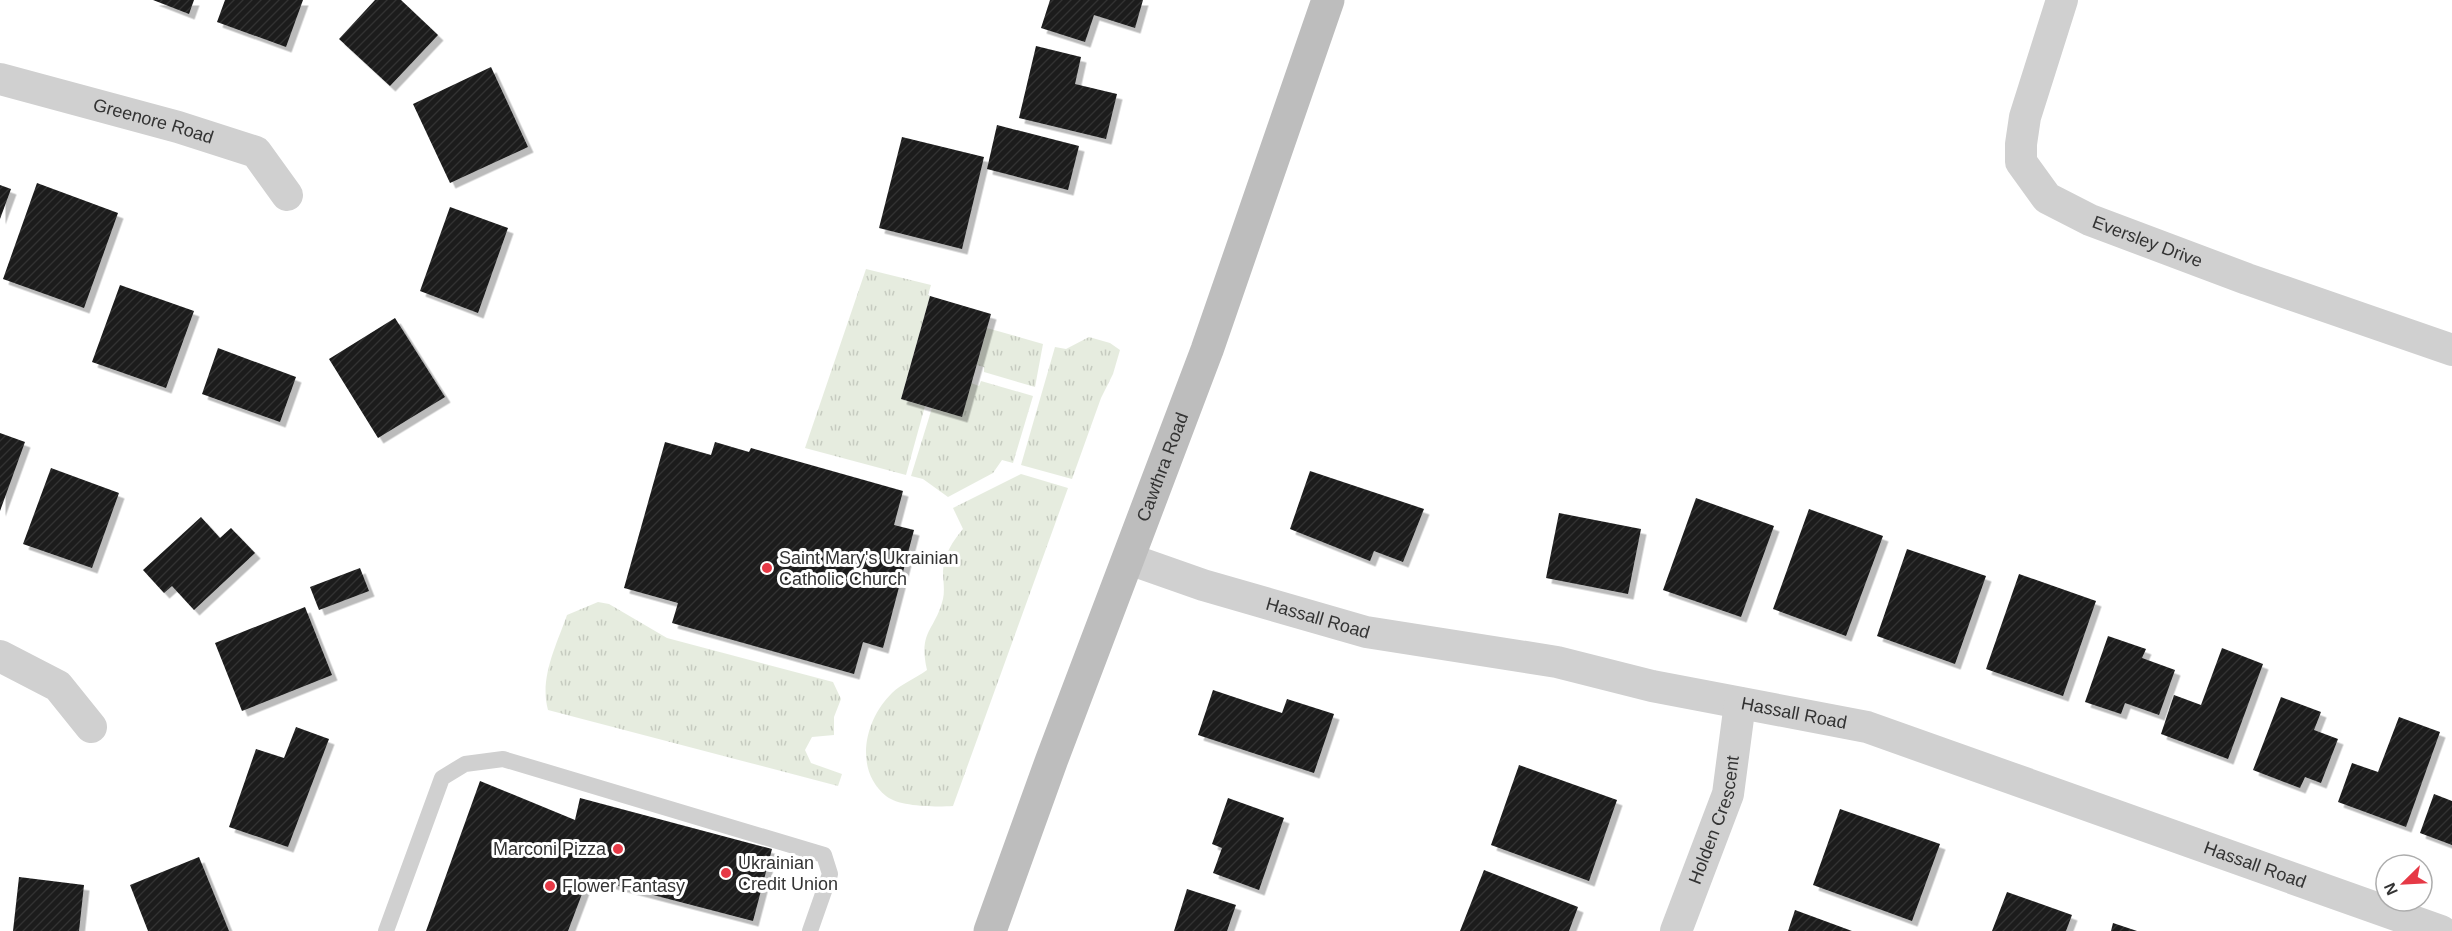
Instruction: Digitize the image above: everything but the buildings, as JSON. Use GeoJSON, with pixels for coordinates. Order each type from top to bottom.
{"type":"FeatureCollection","features":[{"type":"Feature","properties":{"kind":"main road","name":"Cawthra Road"},"geometry":{"type":"LineString","coordinates":[[990,931],[1052,759],[1208,350],[1328,0]]}},
{"type":"Feature","properties":{"kind":"street","name":"Eversley Drive"},"geometry":{"type":"LineString","coordinates":[[2062,0],[2025,117],[2021,144],[2021,162],[2048,198],[2090,220],[2247,279],[2452,350]]}},
{"type":"Feature","properties":{"kind":"street","name":"Greenore Road"},"geometry":{"type":"LineString","coordinates":[[0,79],[178,127],[256,152],[287,195]]}},
{"type":"Feature","properties":{"kind":"street","name":"Hassall Road"},"geometry":{"type":"LineString","coordinates":[[1129,559],[1203,585],[1366,632],[1557,662],[1652,686],[1867,727],[1975,763],[2441,931]]}},
{"type":"Feature","properties":{"kind":"street"},"geometry":{"type":"LineString","coordinates":[[0,656],[58,686],[91,727]]}},
{"type":"Feature","properties":{"kind":"street","name":"Holden Crescent"},"geometry":{"type":"LineString","coordinates":[[1676,931],[1728,794],[1740,703]]}},
{"type":"Feature","properties":{"kind":"lane"},"geometry":{"type":"LineString","coordinates":[[386,931],[442,778],[465,764],[503,759],[824,855],[830,873],[810,931]]}},
{"type":"Feature","properties":{"kind":"green space"},"geometry":{"type":"Polygon","coordinates":[[[866,269],[931,285],[928,295],[930,296],[901,399],[925,406],[906,475],[805,448],[866,269]]]}},
{"type":"Feature","properties":{"kind":"green space"},"geometry":{"type":"Polygon","coordinates":[[[987,328],[1043,344],[1035,387],[984,372],[984,367],[977,365],[987,328]]]}},
{"type":"Feature","properties":{"kind":"green space"},"geometry":{"type":"Polygon","coordinates":[[[1089,337],[1110,343],[1120,350],[1113,374],[1101,398],[1072,479],[1021,465],[1055,347],[1066,349],[1089,337]]]}},
{"type":"Feature","properties":{"kind":"green space"},"geometry":{"type":"Polygon","coordinates":[[[981,381],[1033,396],[1013,463],[1002,460],[993,473],[948,497],[923,479],[911,476],[932,408],[971,383],[979,386],[981,381]]]}},
{"type":"Feature","properties":{"kind":"green space"},"geometry":{"type":"Polygon","coordinates":[[[1021,474],[1068,488],[953,806],[918,806],[892,800],[876,785],[869,772],[866,744],[875,716],[892,693],[927,670],[926,639],[943,599],[945,559],[963,529],[953,508],[1021,474]]]}},
{"type":"Feature","properties":{"kind":"green space"},"geometry":{"type":"Polygon","coordinates":[[[598,602],[609,604],[667,638],[833,682],[841,699],[834,717],[834,735],[812,737],[805,750],[811,763],[842,774],[838,786],[548,710],[547,674],[567,615],[598,602]]]}},
{"type":"Feature","properties":{"kind":"place","name":"Saint Mary's Ukrainian Catholic Church"},"geometry":{"type":"Point","coordinates":[767,568]}},
{"type":"Feature","properties":{"kind":"place","name":"Marconi Pizza"},"geometry":{"type":"Point","coordinates":[618,849]}},
{"type":"Feature","properties":{"kind":"place","name":"Ukrainian Credit Union"},"geometry":{"type":"Point","coordinates":[726,873]}},
{"type":"Feature","properties":{"kind":"place","name":"Flower Fantasy"},"geometry":{"type":"Point","coordinates":[550,886]}}]}
